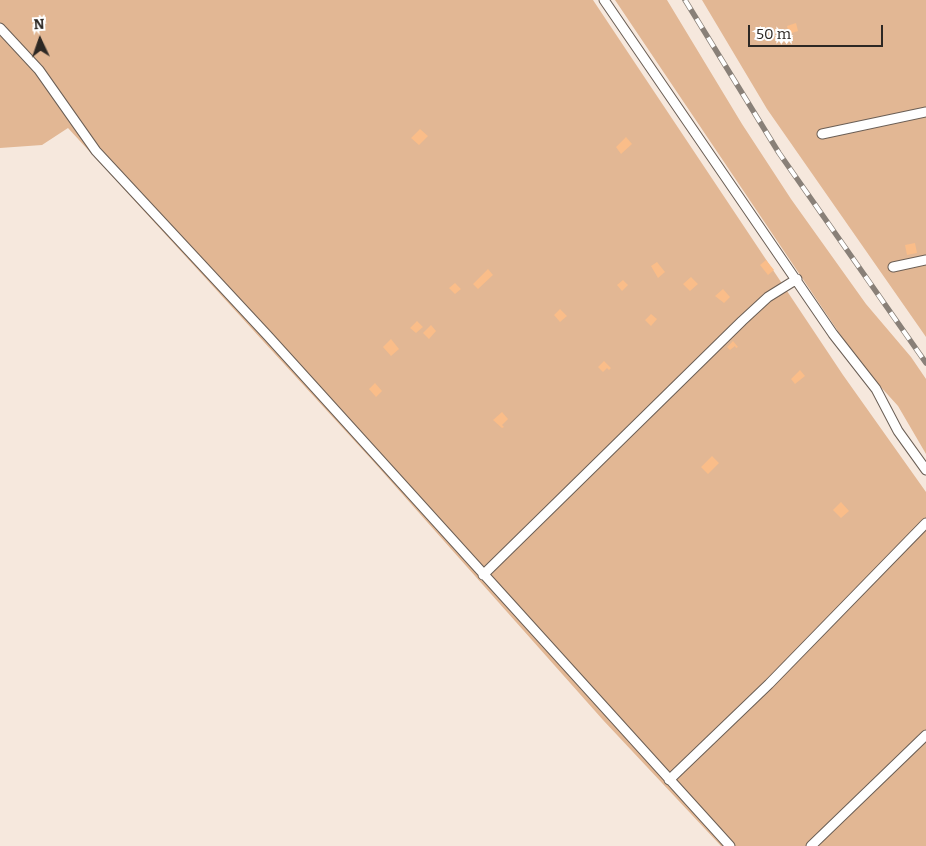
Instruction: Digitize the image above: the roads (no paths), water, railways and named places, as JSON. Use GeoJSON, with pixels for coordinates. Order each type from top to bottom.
{"type":"FeatureCollection","features":[{"type":"Feature","properties":{"kind":"lane"},"geometry":{"type":"LineString","coordinates":[[604,0],[833,334],[876,389],[898,431],[926,470]]}},
{"type":"Feature","properties":{"kind":"lane"},"geometry":{"type":"LineString","coordinates":[[0,28],[39,70],[96,151],[254,321],[730,846]]}},
{"type":"Feature","properties":{"kind":"lane"},"geometry":{"type":"LineString","coordinates":[[822,134],[926,112]]}},
{"type":"Feature","properties":{"kind":"lane"},"geometry":{"type":"LineString","coordinates":[[893,267],[926,260]]}},
{"type":"Feature","properties":{"kind":"lane"},"geometry":{"type":"LineString","coordinates":[[483,575],[768,297],[797,279]]}},
{"type":"Feature","properties":{"kind":"lane"},"geometry":{"type":"LineString","coordinates":[[669,780],[769,684],[926,523]]}},
{"type":"Feature","properties":{"kind":"lane"},"geometry":{"type":"LineString","coordinates":[[811,846],[926,735]]}},
{"type":"Feature","properties":{"kind":"railway"},"geometry":{"type":"LineString","coordinates":[[685,0],[779,153],[926,363]]}}]}
